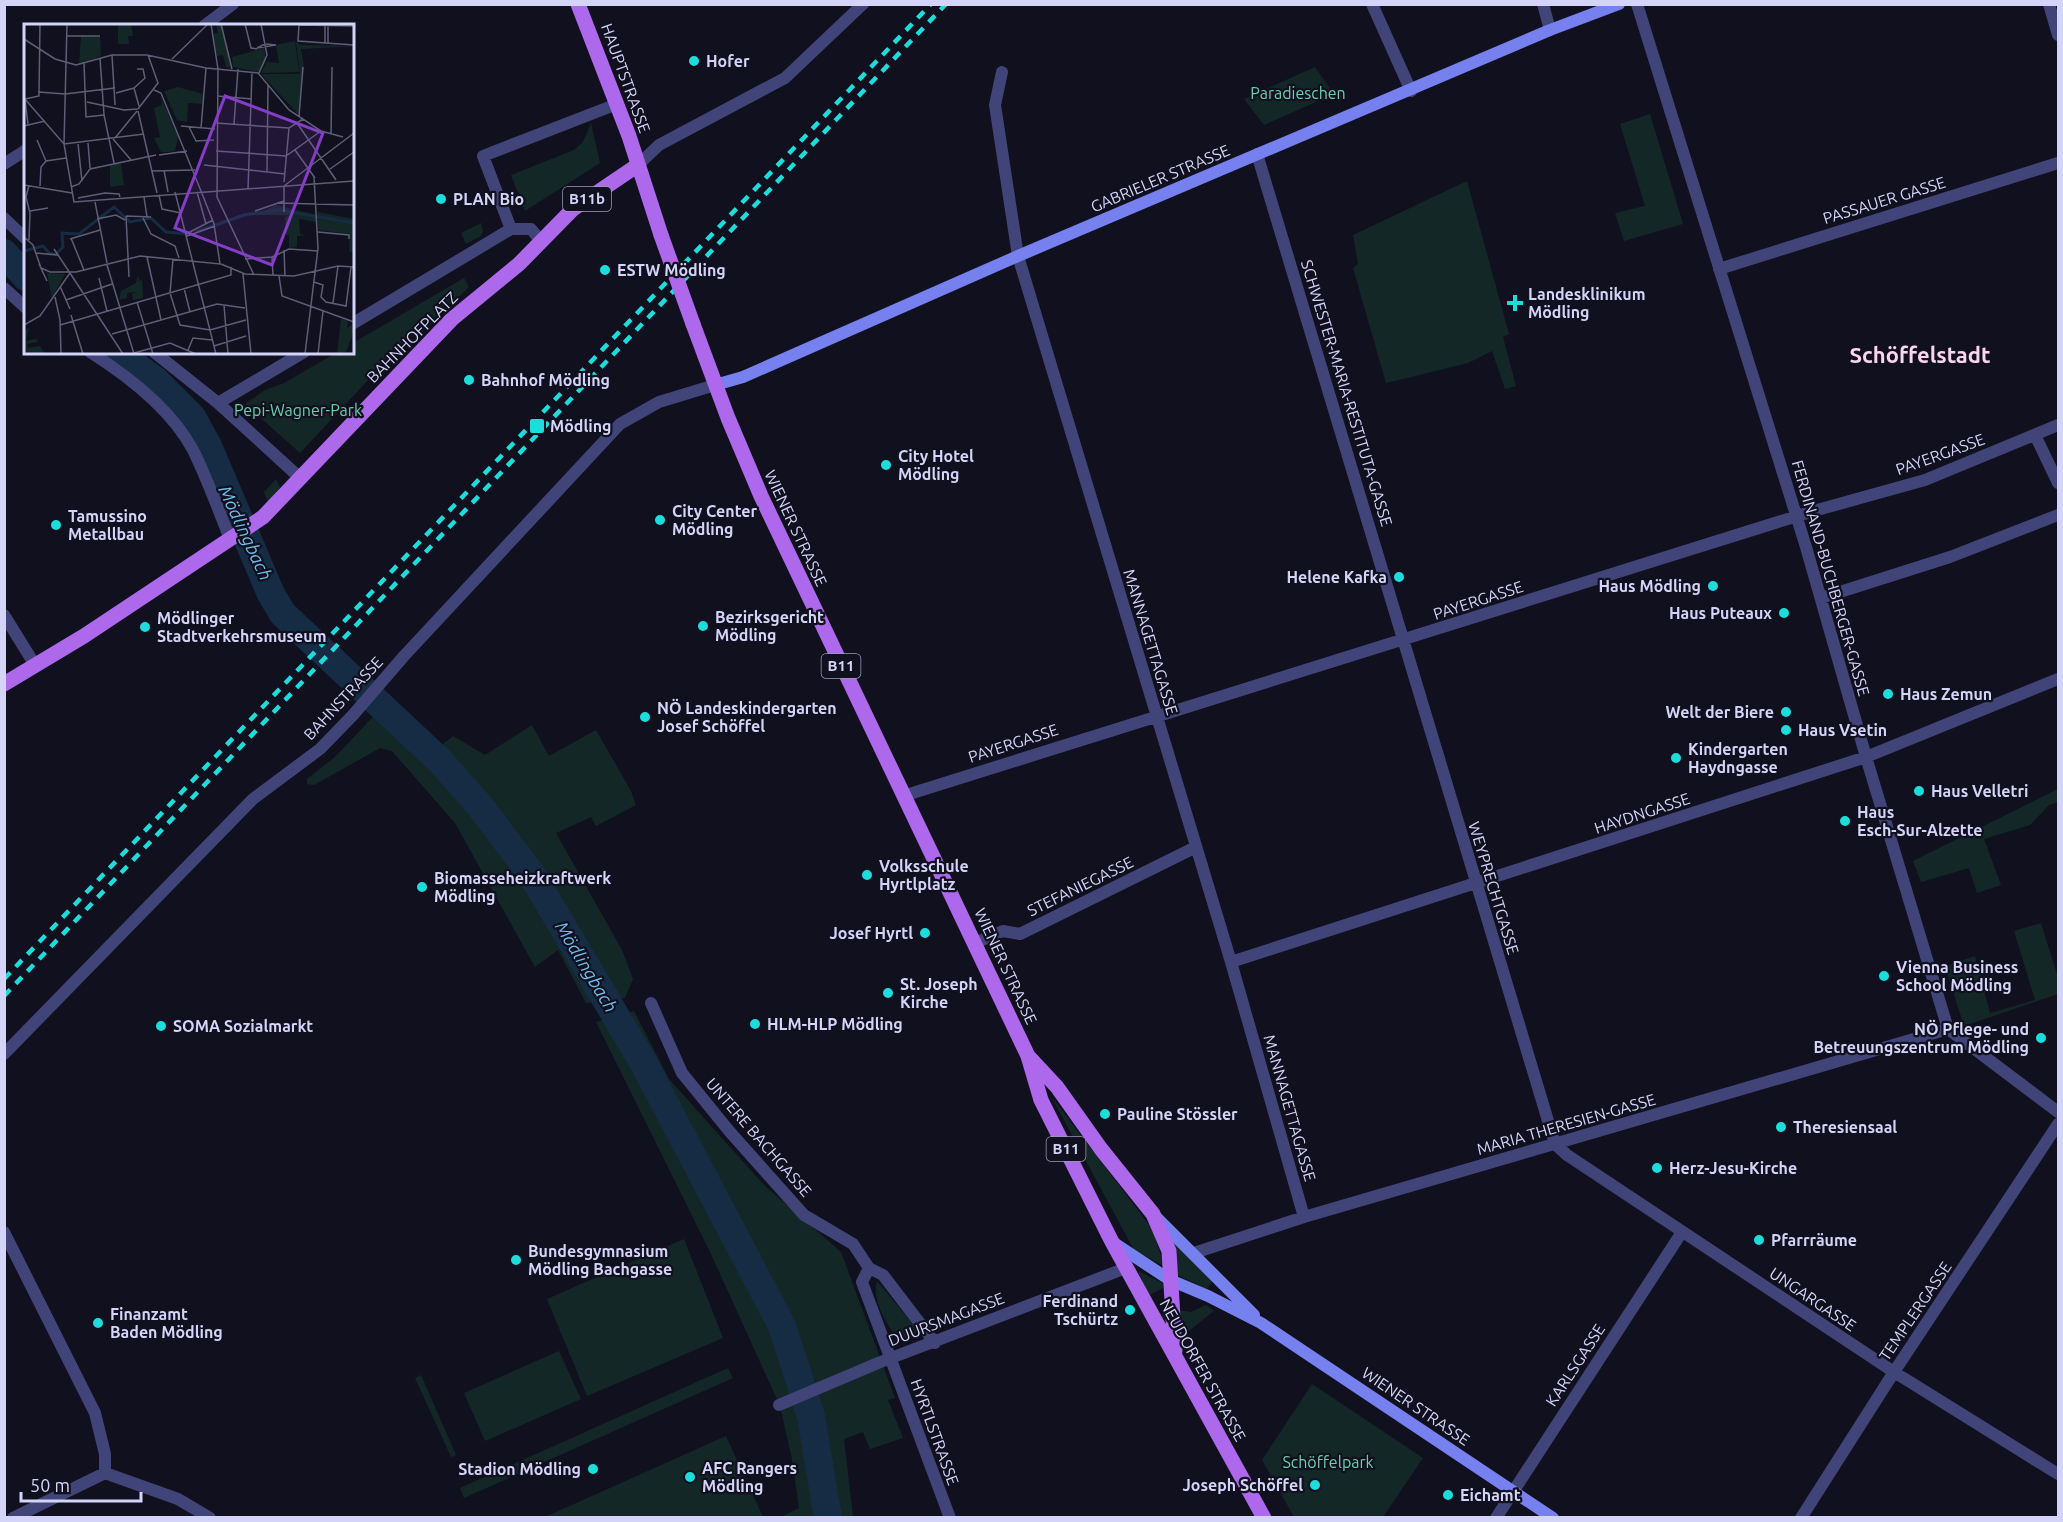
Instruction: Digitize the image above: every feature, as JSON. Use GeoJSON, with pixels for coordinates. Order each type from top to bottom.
{"type":"FeatureCollection","features":[{"type":"Feature","properties":{"kind":"main road","name":"HAUPTSTRASSE"},"geometry":{"type":"LineString","coordinates":[[578,4],[638,165]]}},
{"type":"Feature","properties":{"kind":"main road","name":"WIENER STRASSE"},"geometry":{"type":"LineString","coordinates":[[638,165],[715,385],[761,496],[1028,1056],[1041,1100],[1111,1240]]}},
{"type":"Feature","properties":{"kind":"main road","name":"BAHNHOFPLATZ"},"geometry":{"type":"LineString","coordinates":[[233,537],[260,519],[452,319],[519,264],[540,240],[573,209],[638,165]]}},
{"type":"Feature","properties":{"kind":"main road","name":"B11b"},"geometry":{"type":"LineString","coordinates":[[4,684],[84,636],[233,537]]}},
{"type":"Feature","properties":{"kind":"main road","name":"WIENER STRASSE"},"geometry":{"type":"LineString","coordinates":[[1028,1056],[1057,1087],[1101,1149],[1153,1214],[1169,1251],[1176,1358]]}},
{"type":"Feature","properties":{"kind":"main road","name":"NEUDORFER STRASSE"},"geometry":{"type":"LineString","coordinates":[[1111,1240],[1264,1518]]}},
{"type":"Feature","properties":{"kind":"street"},"geometry":{"type":"LineString","coordinates":[[638,165],[659,145],[785,78],[863,4]]}},
{"type":"Feature","properties":{"kind":"street"},"geometry":{"type":"LineString","coordinates":[[1372,4],[1411,91]]}},
{"type":"Feature","properties":{"kind":"street"},"geometry":{"type":"LineString","coordinates":[[1543,4],[1550,30]]}},
{"type":"Feature","properties":{"kind":"street","name":"GABRIELER STRASSE"},"geometry":{"type":"LineString","coordinates":[[715,385],[742,377],[1257,154],[1411,91],[1550,30],[1619,4]]}},
{"type":"Feature","properties":{"kind":"street","name":"FERDINAND-BUCHBERGER-GASSE"},"geometry":{"type":"LineString","coordinates":[[1637,4],[1821,598],[1948,1029]]}},
{"type":"Feature","properties":{"kind":"street"},"geometry":{"type":"LineString","coordinates":[[2049,4],[2058,35]]}},
{"type":"Feature","properties":{"kind":"street"},"geometry":{"type":"LineString","coordinates":[[207,24],[230,6]]}},
{"type":"Feature","properties":{"kind":"street","name":"MANNAGETTAGASSE"},"geometry":{"type":"LineString","coordinates":[[1002,72],[994,105],[1018,256],[1231,962],[1304,1218]]}},
{"type":"Feature","properties":{"kind":"street"},"geometry":{"type":"LineString","coordinates":[[540,240],[531,229],[511,229],[483,156],[617,104]]}},
{"type":"Feature","properties":{"kind":"street"},"geometry":{"type":"LineString","coordinates":[[4,164],[24,151]]}},
{"type":"Feature","properties":{"kind":"street","name":"SCHWESTER-MARIA-RESTITUTA-GASSE"},"geometry":{"type":"LineString","coordinates":[[1257,154],[1404,641]]}},
{"type":"Feature","properties":{"kind":"street","name":"PASSAUER GASSE"},"geometry":{"type":"LineString","coordinates":[[1719,268],[2058,163]]}},
{"type":"Feature","properties":{"kind":"street"},"geometry":{"type":"LineString","coordinates":[[4,218],[24,237]]}},
{"type":"Feature","properties":{"kind":"street","name":"BAHNHOFPLATZ"},"geometry":{"type":"LineString","coordinates":[[354,323],[511,229]]}},
{"type":"Feature","properties":{"kind":"street"},"geometry":{"type":"LineString","coordinates":[[4,288],[24,306]]}},
{"type":"Feature","properties":{"kind":"street"},"geometry":{"type":"LineString","coordinates":[[93,354],[143,392],[177,426],[192,449],[233,537]]}},
{"type":"Feature","properties":{"kind":"street"},"geometry":{"type":"LineString","coordinates":[[157,354],[218,403],[299,477]]}},
{"type":"Feature","properties":{"kind":"street"},"geometry":{"type":"LineString","coordinates":[[218,403],[301,354]]}},
{"type":"Feature","properties":{"kind":"street","name":"BAHNSTRASSE"},"geometry":{"type":"LineString","coordinates":[[4,1054],[253,799],[320,749],[353,716],[397,664],[621,424],[659,402],[715,385]]}},
{"type":"Feature","properties":{"kind":"street","name":"PAYERGASSE"},"geometry":{"type":"LineString","coordinates":[[903,796],[1156,715],[1404,641],[1796,517],[1925,480],[2058,425]]}},
{"type":"Feature","properties":{"kind":"street"},"geometry":{"type":"LineString","coordinates":[[2035,435],[2058,483]]}},
{"type":"Feature","properties":{"kind":"street"},"geometry":{"type":"LineString","coordinates":[[1821,598],[1950,557],[2058,515]]}},
{"type":"Feature","properties":{"kind":"street"},"geometry":{"type":"LineString","coordinates":[[4,615],[35,665]]}},
{"type":"Feature","properties":{"kind":"street","name":"WEYPRECHTGASSE"},"geometry":{"type":"LineString","coordinates":[[1404,641],[1475,884],[1555,1144]]}},
{"type":"Feature","properties":{"kind":"street","name":"HAYDNGASSE"},"geometry":{"type":"LineString","coordinates":[[1231,962],[1866,757],[2058,679]]}},
{"type":"Feature","properties":{"kind":"street","name":"STEFANIEGASSE"},"geometry":{"type":"LineString","coordinates":[[975,943],[1003,931],[1020,934],[1196,847]]}},
{"type":"Feature","properties":{"kind":"street","name":"UNTERE BACHGASSE"},"geometry":{"type":"LineString","coordinates":[[651,1003],[682,1072],[730,1132],[804,1215],[853,1244],[869,1268],[883,1275],[935,1343]]}},
{"type":"Feature","properties":{"kind":"street"},"geometry":{"type":"LineString","coordinates":[[1948,1029],[2058,1112]]}},
{"type":"Feature","properties":{"kind":"street","name":"MARIA THERESIEN-GASSE"},"geometry":{"type":"LineString","coordinates":[[1194,1253],[1304,1218],[1948,1029]]}},
{"type":"Feature","properties":{"kind":"street","name":"TEMPLERGASSE"},"geometry":{"type":"LineString","coordinates":[[1801,1518],[1894,1372],[2058,1124]]}},
{"type":"Feature","properties":{"kind":"street","name":"UNGARGASSE"},"geometry":{"type":"LineString","coordinates":[[1555,1144],[1567,1155],[1894,1372],[2058,1474]]}},
{"type":"Feature","properties":{"kind":"street","name":"WIENER STRASSE"},"geometry":{"type":"LineString","coordinates":[[1153,1214],[1261,1323]]}},
{"type":"Feature","properties":{"kind":"street"},"geometry":{"type":"LineString","coordinates":[[4,1232],[96,1413],[105,1454],[105,1473]]}},
{"type":"Feature","properties":{"kind":"street","name":"KARLSGASSE"},"geometry":{"type":"LineString","coordinates":[[1496,1518],[1682,1232]]}},
{"type":"Feature","properties":{"kind":"street","name":"WIENER STRASSE"},"geometry":{"type":"LineString","coordinates":[[1111,1240],[1170,1281],[1208,1296],[1261,1323],[1553,1518]]}},
{"type":"Feature","properties":{"kind":"street"},"geometry":{"type":"LineString","coordinates":[[869,1268],[862,1282],[890,1359]]}},
{"type":"Feature","properties":{"kind":"street","name":"DUURSMAGASSE"},"geometry":{"type":"LineString","coordinates":[[785,1403],[890,1359],[1126,1268]]}},
{"type":"Feature","properties":{"kind":"street","name":"HYRTLSTRASSE"},"geometry":{"type":"LineString","coordinates":[[890,1359],[950,1518]]}},
{"type":"Feature","properties":{"kind":"street"},"geometry":{"type":"LineString","coordinates":[[13,1518],[105,1473],[178,1499],[210,1518]]}},
{"type":"Feature","properties":{"kind":"green space","name":"Paradieschen"},"geometry":{"type":"Polygon","coordinates":[[[1315,67],[1334,94],[1264,125],[1244,99],[1315,67]]]}},
{"type":"Feature","properties":{"kind":"green space"},"geometry":{"type":"Polygon","coordinates":[[[1650,114],[1683,224],[1624,241],[1615,213],[1645,206],[1620,124],[1650,114]]]}},
{"type":"Feature","properties":{"kind":"green space"},"geometry":{"type":"Polygon","coordinates":[[[591,123],[600,163],[525,211],[511,175],[574,150],[583,142],[591,123]]]}},
{"type":"Feature","properties":{"kind":"green space"},"geometry":{"type":"Polygon","coordinates":[[[1467,181],[1509,334],[1503,337],[1516,386],[1505,389],[1492,351],[1468,363],[1386,383],[1353,268],[1358,264],[1353,235],[1467,181]]]}},
{"type":"Feature","properties":{"kind":"green space"},"geometry":{"type":"Polygon","coordinates":[[[481,223],[483,231],[481,236],[466,244],[461,233],[481,223]]]}},
{"type":"Feature","properties":{"kind":"green space","name":"Pepi-Wagner-Park"},"geometry":{"type":"Polygon","coordinates":[[[464,278],[469,287],[417,337],[412,333],[300,453],[245,404],[265,390],[284,383],[334,354],[354,354],[354,342],[464,278]]]}},
{"type":"Feature","properties":{"kind":"green space"},"geometry":{"type":"Polygon","coordinates":[[[276,479],[280,487],[269,505],[264,492],[276,479]]]}},
{"type":"Feature","properties":{"kind":"green space"},"geometry":{"type":"Polygon","coordinates":[[[383,706],[437,749],[453,736],[485,755],[532,725],[549,756],[596,730],[631,791],[636,805],[596,826],[591,817],[556,833],[622,950],[633,979],[625,998],[586,1003],[558,950],[535,967],[455,823],[392,751],[380,748],[314,785],[307,784],[307,779],[336,756],[383,706]]]}},
{"type":"Feature","properties":{"kind":"green space"},"geometry":{"type":"Polygon","coordinates":[[[2058,789],[2058,802],[2049,805],[2030,825],[1984,839],[2001,885],[1977,893],[1969,868],[1921,882],[1913,861],[2058,789]]]}},
{"type":"Feature","properties":{"kind":"green space"},"geometry":{"type":"Polygon","coordinates":[[[2041,923],[2058,978],[2058,994],[1964,1026],[1945,966],[1975,956],[1990,1013],[2035,1000],[2014,931],[2041,923]]]}},
{"type":"Feature","properties":{"kind":"green space"},"geometry":{"type":"Polygon","coordinates":[[[634,1011],[669,1079],[765,1186],[841,1252],[895,1398],[888,1400],[903,1438],[870,1449],[863,1432],[844,1439],[853,1517],[781,1517],[799,1508],[792,1459],[780,1406],[711,1254],[596,1022],[634,1011]]]}},
{"type":"Feature","properties":{"kind":"green space"},"geometry":{"type":"Polygon","coordinates":[[[1051,1096],[1153,1230],[1164,1266],[1134,1250],[1051,1096]]]}},
{"type":"Feature","properties":{"kind":"green space"},"geometry":{"type":"Polygon","coordinates":[[[684,1239],[723,1338],[587,1396],[547,1299],[684,1239]]]}},
{"type":"Feature","properties":{"kind":"green space"},"geometry":{"type":"Polygon","coordinates":[[[1173,1240],[1213,1280],[1207,1289],[1178,1275],[1173,1240]]]}},
{"type":"Feature","properties":{"kind":"green space"},"geometry":{"type":"Polygon","coordinates":[[[1138,1271],[1164,1284],[1163,1288],[1148,1296],[1138,1271]]]}},
{"type":"Feature","properties":{"kind":"green space"},"geometry":{"type":"Polygon","coordinates":[[[877,1281],[921,1334],[899,1342],[878,1305],[877,1281]]]}},
{"type":"Feature","properties":{"kind":"green space"},"geometry":{"type":"Polygon","coordinates":[[[1206,1305],[1214,1311],[1185,1334],[1178,1310],[1191,1312],[1206,1305]]]}},
{"type":"Feature","properties":{"kind":"green space"},"geometry":{"type":"Polygon","coordinates":[[[559,1351],[581,1399],[485,1441],[464,1393],[559,1351]]]}},
{"type":"Feature","properties":{"kind":"green space"},"geometry":{"type":"Polygon","coordinates":[[[728,1368],[733,1378],[464,1498],[460,1488],[728,1368]]]}},
{"type":"Feature","properties":{"kind":"green space"},"geometry":{"type":"Polygon","coordinates":[[[421,1375],[456,1455],[451,1457],[415,1378],[421,1375]]]}},
{"type":"Feature","properties":{"kind":"green space","name":"Schöffelpark"},"geometry":{"type":"Polygon","coordinates":[[[1312,1384],[1423,1458],[1383,1517],[1294,1517],[1262,1460],[1312,1384]]]}},
{"type":"Feature","properties":{"kind":"green space","name":"AFC Rangers Mödling"},"geometry":{"type":"Polygon","coordinates":[[[726,1436],[763,1517],[545,1517],[726,1436]]]}},
{"type":"Feature","properties":{"kind":"waterway","name":"Mödlingbach"},"geometry":{"type":"LineString","coordinates":[[4,253],[24,275]]}},
{"type":"Feature","properties":{"kind":"waterway","name":"Mödlingbach"},"geometry":{"type":"LineString","coordinates":[[119,354],[155,380],[192,417],[208,446],[271,594],[283,614],[440,761],[480,806],[532,875],[643,1062],[782,1326],[811,1416],[828,1518]]}},
{"type":"Feature","properties":{"kind":"railway"},"geometry":{"type":"LineString","coordinates":[[4,979],[931,4]]}},
{"type":"Feature","properties":{"kind":"railway"},"geometry":{"type":"LineString","coordinates":[[4,996],[946,4]]}},
{"type":"Feature","properties":{"kind":"place","name":"Hofer"},"geometry":{"type":"Point","coordinates":[694,61]}},
{"type":"Feature","properties":{"kind":"place","name":"PLAN Bio"},"geometry":{"type":"Point","coordinates":[441,199]}},
{"type":"Feature","properties":{"kind":"place","name":"ESTW Mödling"},"geometry":{"type":"Point","coordinates":[605,270]}},
{"type":"Feature","properties":{"kind":"place","name":"Landesklinikum Mödling"},"geometry":{"type":"Point","coordinates":[1515,303]}},
{"type":"Feature","properties":{"kind":"place","name":"Bahnhof Mödling"},"geometry":{"type":"Point","coordinates":[469,380]}},
{"type":"Feature","properties":{"kind":"place","name":"Mödling"},"geometry":{"type":"Point","coordinates":[537,426]}},
{"type":"Feature","properties":{"kind":"place","name":"City Hotel Mödling"},"geometry":{"type":"Point","coordinates":[886,465]}},
{"type":"Feature","properties":{"kind":"place","name":"City Center Mödling"},"geometry":{"type":"Point","coordinates":[660,520]}},
{"type":"Feature","properties":{"kind":"place","name":"Tamussino Metallbau"},"geometry":{"type":"Point","coordinates":[56,525]}},
{"type":"Feature","properties":{"kind":"place","name":"Helene Kafka"},"geometry":{"type":"Point","coordinates":[1399,577]}},
{"type":"Feature","properties":{"kind":"place","name":"Haus Mödling"},"geometry":{"type":"Point","coordinates":[1713,586]}},
{"type":"Feature","properties":{"kind":"place","name":"Haus Puteaux"},"geometry":{"type":"Point","coordinates":[1784,613]}},
{"type":"Feature","properties":{"kind":"place","name":"Bezirksgericht Mödling"},"geometry":{"type":"Point","coordinates":[703,626]}},
{"type":"Feature","properties":{"kind":"place","name":"Mödlinger Stadtverkehrsmuseum"},"geometry":{"type":"Point","coordinates":[145,627]}},
{"type":"Feature","properties":{"kind":"place","name":"Haus Zemun"},"geometry":{"type":"Point","coordinates":[1888,694]}},
{"type":"Feature","properties":{"kind":"place","name":"Welt der Biere"},"geometry":{"type":"Point","coordinates":[1786,712]}},
{"type":"Feature","properties":{"kind":"place","name":"NÖ Landeskindergarten Josef Schöffel"},"geometry":{"type":"Point","coordinates":[645,717]}},
{"type":"Feature","properties":{"kind":"place","name":"Haus Vsetin"},"geometry":{"type":"Point","coordinates":[1786,730]}},
{"type":"Feature","properties":{"kind":"place","name":"Kindergarten Haydngasse"},"geometry":{"type":"Point","coordinates":[1676,758]}},
{"type":"Feature","properties":{"kind":"place","name":"Haus Velletri"},"geometry":{"type":"Point","coordinates":[1919,791]}},
{"type":"Feature","properties":{"kind":"place","name":"Haus Esch-Sur-Alzette"},"geometry":{"type":"Point","coordinates":[1845,821]}},
{"type":"Feature","properties":{"kind":"place","name":"Volksschule Hyrtlplatz"},"geometry":{"type":"Point","coordinates":[867,875]}},
{"type":"Feature","properties":{"kind":"place","name":"Biomasseheizkraftwerk Mödling"},"geometry":{"type":"Point","coordinates":[422,887]}},
{"type":"Feature","properties":{"kind":"place","name":"Josef Hyrtl"},"geometry":{"type":"Point","coordinates":[925,933]}},
{"type":"Feature","properties":{"kind":"place","name":"Vienna Business School Mödling"},"geometry":{"type":"Point","coordinates":[1884,976]}},
{"type":"Feature","properties":{"kind":"place","name":"St. Joseph Kirche"},"geometry":{"type":"Point","coordinates":[888,993]}},
{"type":"Feature","properties":{"kind":"place","name":"HLM-HLP Mödling"},"geometry":{"type":"Point","coordinates":[755,1024]}},
{"type":"Feature","properties":{"kind":"place","name":"SOMA Sozialmarkt"},"geometry":{"type":"Point","coordinates":[161,1026]}},
{"type":"Feature","properties":{"kind":"place","name":"NÖ Pflege- und Betreuungszentrum Mödling"},"geometry":{"type":"Point","coordinates":[2041,1038]}},
{"type":"Feature","properties":{"kind":"place","name":"Pauline Stössler"},"geometry":{"type":"Point","coordinates":[1105,1114]}},
{"type":"Feature","properties":{"kind":"place","name":"Theresiensaal"},"geometry":{"type":"Point","coordinates":[1781,1127]}},
{"type":"Feature","properties":{"kind":"place","name":"Herz-Jesu-Kirche"},"geometry":{"type":"Point","coordinates":[1657,1168]}},
{"type":"Feature","properties":{"kind":"place","name":"Pfarrräume"},"geometry":{"type":"Point","coordinates":[1759,1240]}},
{"type":"Feature","properties":{"kind":"place","name":"Bundesgymnasium Mödling Bachgasse"},"geometry":{"type":"Point","coordinates":[516,1260]}},
{"type":"Feature","properties":{"kind":"place","name":"Ferdinand Tschürtz"},"geometry":{"type":"Point","coordinates":[1130,1310]}},
{"type":"Feature","properties":{"kind":"place","name":"Finanzamt Baden Mödling"},"geometry":{"type":"Point","coordinates":[98,1323]}},
{"type":"Feature","properties":{"kind":"place","name":"Stadion Mödling"},"geometry":{"type":"Point","coordinates":[593,1469]}},
{"type":"Feature","properties":{"kind":"place","name":"AFC Rangers Mödling"},"geometry":{"type":"Point","coordinates":[690,1477]}},
{"type":"Feature","properties":{"kind":"place","name":"Joseph Schöffel"},"geometry":{"type":"Point","coordinates":[1315,1485]}},
{"type":"Feature","properties":{"kind":"place","name":"Eichamt"},"geometry":{"type":"Point","coordinates":[1448,1495]}},
{"type":"Feature","properties":{"kind":"district","name":"Schöffelstadt"},"geometry":{"type":"Point","coordinates":[1920,355]}}]}
